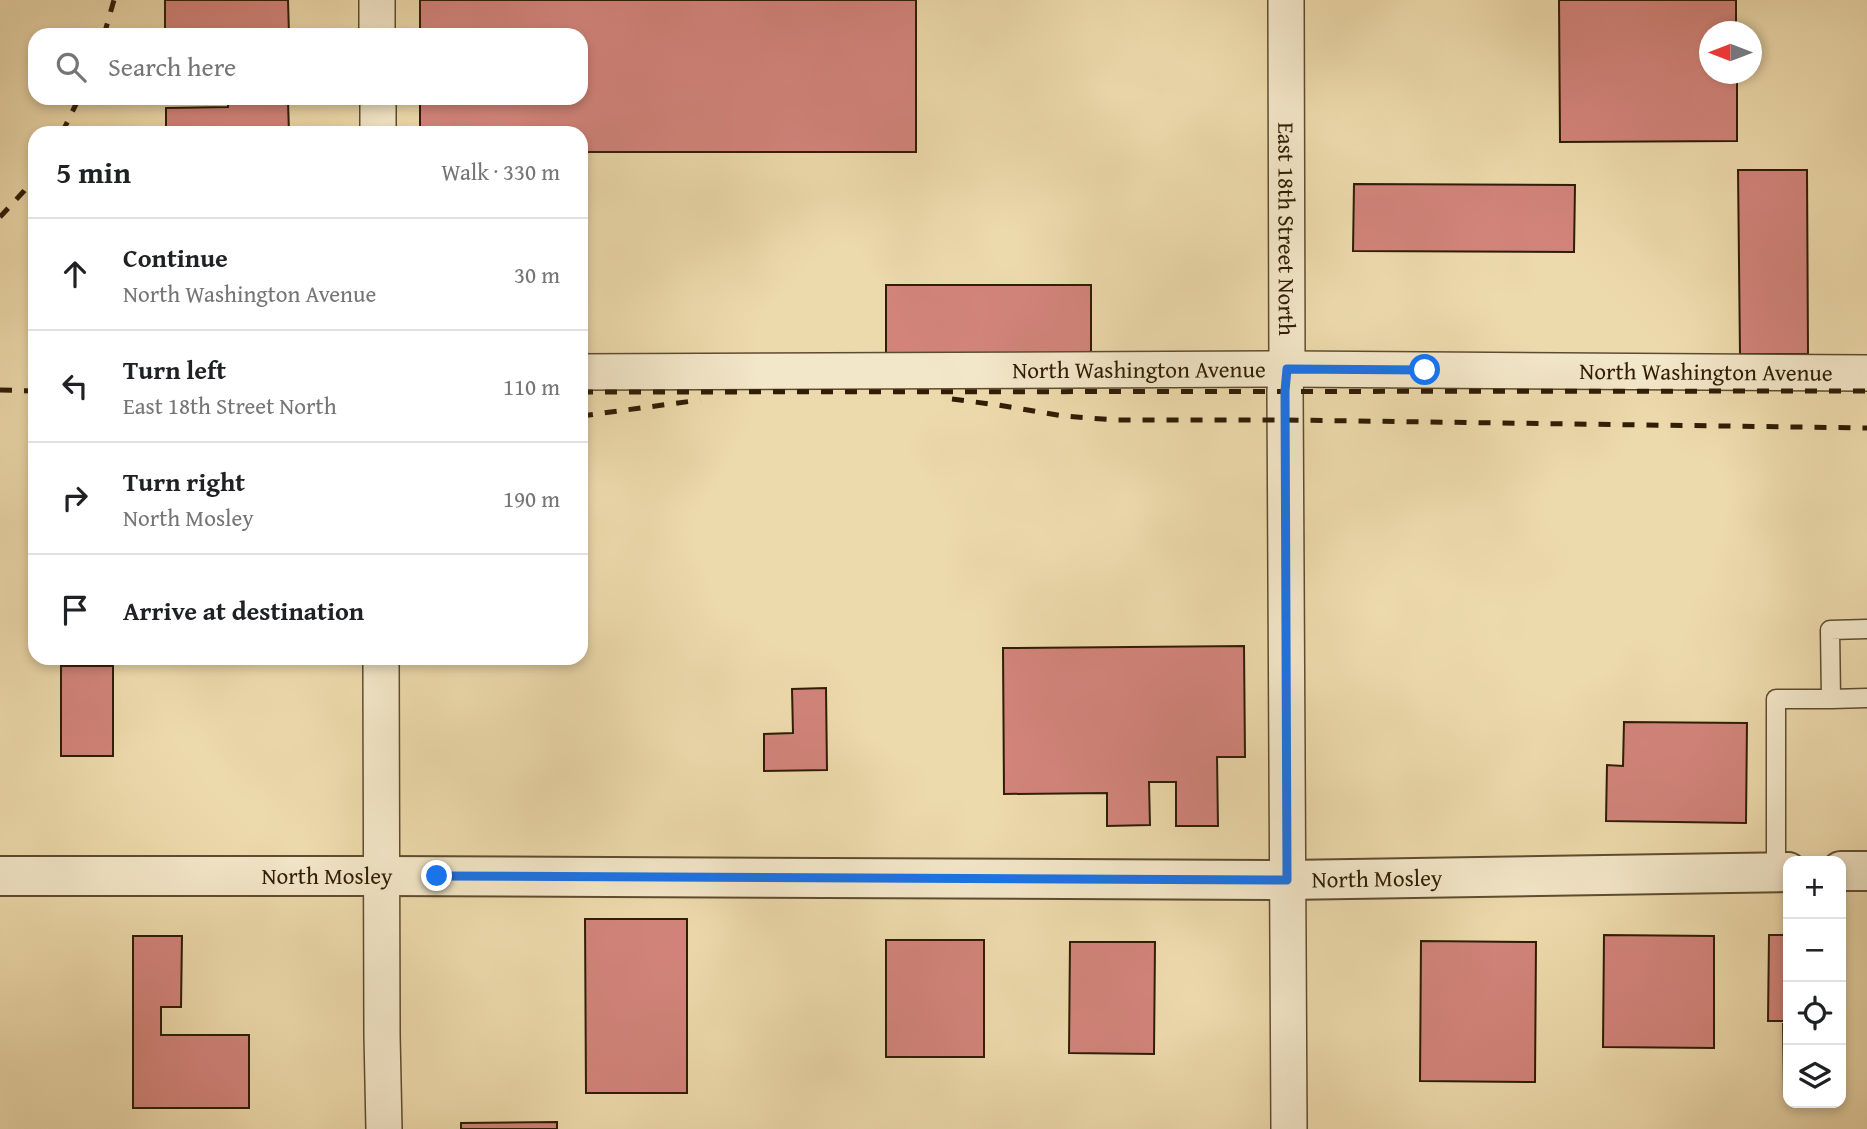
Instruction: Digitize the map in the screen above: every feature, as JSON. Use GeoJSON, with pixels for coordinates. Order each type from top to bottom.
{"type":"FeatureCollection","features":[{"type":"Feature","properties":{"kind":"street"},"geometry":{"type":"LineString","coordinates":[[377,0],[377,28]]}},
{"type":"Feature","properties":{"kind":"street","name":"East 18th Street North"},"geometry":{"type":"LineString","coordinates":[[1286,0],[1289,1129]]}},
{"type":"Feature","properties":{"kind":"street"},"geometry":{"type":"LineString","coordinates":[[377,105],[378,126]]}},
{"type":"Feature","properties":{"kind":"street","name":"North Washington Avenue"},"geometry":{"type":"LineString","coordinates":[[588,372],[1287,369],[1867,373]]}},
{"type":"Feature","properties":{"kind":"street"},"geometry":{"type":"LineString","coordinates":[[381,665],[384,1129]]}},
{"type":"Feature","properties":{"kind":"street"},"geometry":{"type":"LineString","coordinates":[[1846,871],[1867,871]]}},
{"type":"Feature","properties":{"kind":"street","name":"North Mosley"},"geometry":{"type":"LineString","coordinates":[[0,876],[1287,880],[1782,872]]}},
{"type":"Feature","properties":{"kind":"lane"},"geometry":{"type":"LineString","coordinates":[[1831,699],[1830,630],[1867,629]]}},
{"type":"Feature","properties":{"kind":"lane"},"geometry":{"type":"LineString","coordinates":[[1782,872],[1776,699],[1867,698]]}},
{"type":"Feature","properties":{"kind":"building"},"geometry":{"type":"Polygon","coordinates":[[[165,0],[288,0],[289,28],[165,28],[165,0]]]}},
{"type":"Feature","properties":{"kind":"building"},"geometry":{"type":"Polygon","coordinates":[[[420,0],[916,0],[916,152],[588,152],[588,126],[420,126],[420,105],[588,105],[588,28],[420,28],[420,0]]]}},
{"type":"Feature","properties":{"kind":"building"},"geometry":{"type":"Polygon","coordinates":[[[1559,0],[1736,0],[1736,21],[1699,21],[1699,84],[1737,84],[1737,141],[1560,142],[1559,0]]]}},
{"type":"Feature","properties":{"kind":"building"},"geometry":{"type":"Polygon","coordinates":[[[288,105],[289,126],[166,126],[166,108],[288,105]]]}},
{"type":"Feature","properties":{"kind":"building"},"geometry":{"type":"Polygon","coordinates":[[[1738,170],[1807,170],[1808,354],[1740,354],[1738,170]]]}},
{"type":"Feature","properties":{"kind":"building"},"geometry":{"type":"Polygon","coordinates":[[[1354,184],[1575,185],[1574,252],[1353,251],[1354,184]]]}},
{"type":"Feature","properties":{"kind":"building"},"geometry":{"type":"Polygon","coordinates":[[[886,285],[1091,285],[1091,356],[886,356],[886,285]]]}},
{"type":"Feature","properties":{"kind":"building"},"geometry":{"type":"Polygon","coordinates":[[[1244,646],[1245,757],[1217,757],[1218,826],[1176,826],[1176,782],[1149,782],[1150,825],[1107,826],[1107,793],[1004,794],[1003,648],[1244,646]]]}},
{"type":"Feature","properties":{"kind":"building"},"geometry":{"type":"Polygon","coordinates":[[[61,666],[113,666],[113,756],[61,756],[61,666]]]}},
{"type":"Feature","properties":{"kind":"building"},"geometry":{"type":"Polygon","coordinates":[[[826,688],[827,770],[764,771],[764,734],[793,733],[792,689],[826,688]]]}},
{"type":"Feature","properties":{"kind":"building"},"geometry":{"type":"Polygon","coordinates":[[[1624,722],[1747,723],[1746,823],[1606,821],[1607,765],[1623,766],[1624,722]]]}},
{"type":"Feature","properties":{"kind":"building"},"geometry":{"type":"Polygon","coordinates":[[[585,919],[687,919],[687,1093],[586,1093],[585,919]]]}},
{"type":"Feature","properties":{"kind":"building"},"geometry":{"type":"Polygon","coordinates":[[[1604,935],[1714,936],[1714,1048],[1603,1047],[1604,935]]]}},
{"type":"Feature","properties":{"kind":"building"},"geometry":{"type":"Polygon","coordinates":[[[1769,935],[1783,935],[1783,1021],[1768,1021],[1769,935]]]}},
{"type":"Feature","properties":{"kind":"building"},"geometry":{"type":"Polygon","coordinates":[[[133,936],[182,936],[181,1007],[161,1007],[161,1035],[249,1035],[249,1108],[133,1108],[133,936]]]}},
{"type":"Feature","properties":{"kind":"building"},"geometry":{"type":"Polygon","coordinates":[[[886,940],[984,940],[984,1057],[886,1057],[886,940]]]}},
{"type":"Feature","properties":{"kind":"building"},"geometry":{"type":"Polygon","coordinates":[[[1421,941],[1536,942],[1535,1082],[1420,1081],[1421,941]]]}},
{"type":"Feature","properties":{"kind":"building"},"geometry":{"type":"Polygon","coordinates":[[[1070,942],[1155,942],[1154,1054],[1069,1053],[1070,942]]]}},
{"type":"Feature","properties":{"kind":"building"},"geometry":{"type":"Polygon","coordinates":[[[557,1122],[557,1129],[461,1129],[461,1123],[557,1122]]]}},
{"type":"Feature","properties":{"kind":"railway"},"geometry":{"type":"LineString","coordinates":[[106,28],[114,0]]}},
{"type":"Feature","properties":{"kind":"railway"},"geometry":{"type":"LineString","coordinates":[[65,126],[76,105]]}},
{"type":"Feature","properties":{"kind":"railway"},"geometry":{"type":"LineString","coordinates":[[0,217],[28,185]]}},
{"type":"Feature","properties":{"kind":"railway"},"geometry":{"type":"LineString","coordinates":[[0,390],[28,391]]}},
{"type":"Feature","properties":{"kind":"railway"},"geometry":{"type":"LineString","coordinates":[[588,392],[1867,391]]}},
{"type":"Feature","properties":{"kind":"railway"},"geometry":{"type":"LineString","coordinates":[[952,399],[1063,416],[1116,420],[1867,428]]}},
{"type":"Feature","properties":{"kind":"railway"},"geometry":{"type":"LineString","coordinates":[[588,415],[700,400]]}},
{"type":"Feature","properties":{"kind":"route"},"geometry":{"type":"LineString","coordinates":[[437,876],[1287,880],[1287,369],[1425,370]]}}]}
